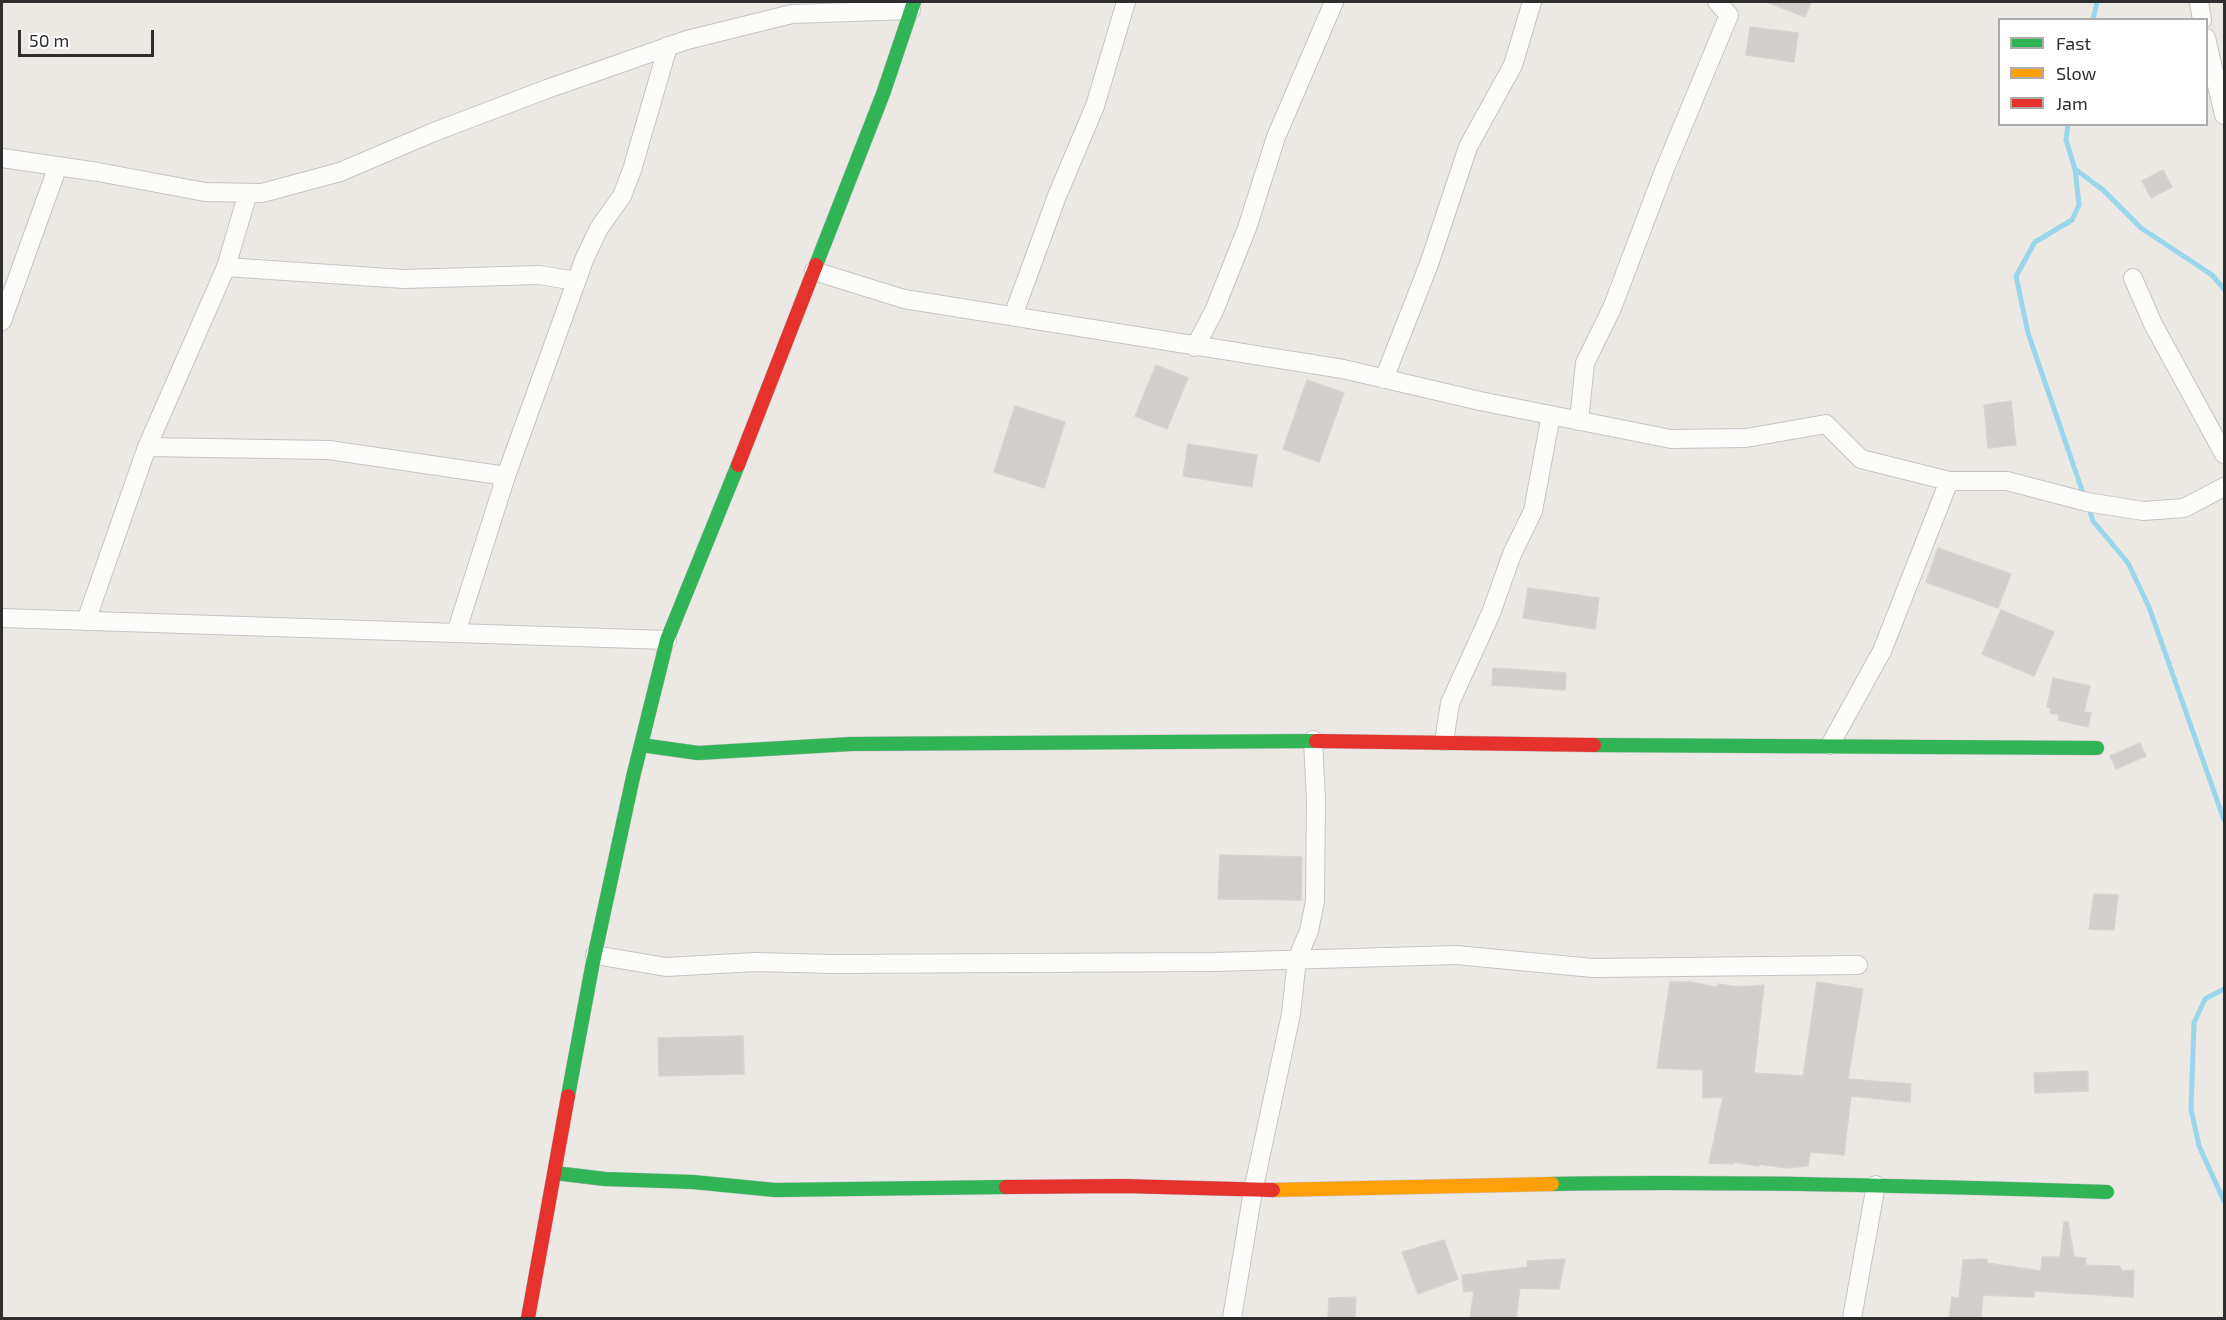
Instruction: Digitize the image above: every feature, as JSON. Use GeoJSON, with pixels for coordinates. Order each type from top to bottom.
{"type":"FeatureCollection","features":[{"type":"Feature","properties":{"kind":"street"},"geometry":{"type":"LineString","coordinates":[[1013,316],[1057,196],[1095,106],[1126,2]]}},
{"type":"Feature","properties":{"kind":"street"},"geometry":{"type":"LineString","coordinates":[[1195,347],[1214,311],[1247,228],[1276,137],[1334,2]]}},
{"type":"Feature","properties":{"kind":"street"},"geometry":{"type":"LineString","coordinates":[[1384,379],[1429,264],[1468,147],[1513,65],[1532,2]]}},
{"type":"Feature","properties":{"kind":"street"},"geometry":{"type":"LineString","coordinates":[[1579,421],[1585,363],[1612,308],[1664,171],[1729,15],[1717,2]]}},
{"type":"Feature","properties":{"kind":"street"},"geometry":{"type":"LineString","coordinates":[[2199,2],[2202,18]]}},
{"type":"Feature","properties":{"kind":"street"},"geometry":{"type":"LineString","coordinates":[[2,158],[205,192],[262,193],[340,172],[434,132],[669,46],[792,14],[913,6],[883,94],[667,640],[641,745],[595,954],[528,1318]]}},
{"type":"Feature","properties":{"kind":"street"},"geometry":{"type":"LineString","coordinates":[[456,633],[506,476],[576,281],[599,228],[622,196],[632,170],[669,46]]}},
{"type":"Feature","properties":{"kind":"street"},"geometry":{"type":"LineString","coordinates":[[2208,47],[2224,115]]}},
{"type":"Feature","properties":{"kind":"street"},"geometry":{"type":"LineString","coordinates":[[2,321],[58,166]]}},
{"type":"Feature","properties":{"kind":"street"},"geometry":{"type":"LineString","coordinates":[[86,621],[147,447],[226,267],[248,193]]}},
{"type":"Feature","properties":{"kind":"street"},"geometry":{"type":"LineString","coordinates":[[226,267],[404,279],[539,274],[576,281]]}},
{"type":"Feature","properties":{"kind":"street"},"geometry":{"type":"LineString","coordinates":[[814,271],[904,299],[1343,369],[1671,439],[1746,438],[1826,424],[1861,459],[1949,481],[2007,481],[2087,502],[2143,511],[2184,508],[2224,487]]}},
{"type":"Feature","properties":{"kind":"street"},"geometry":{"type":"LineString","coordinates":[[2133,278],[2153,324],[2224,454]]}},
{"type":"Feature","properties":{"kind":"street"},"geometry":{"type":"LineString","coordinates":[[1444,741],[1450,703],[1491,613],[1512,554],[1533,511],[1551,415]]}},
{"type":"Feature","properties":{"kind":"street"},"geometry":{"type":"LineString","coordinates":[[147,447],[329,450],[506,476]]}},
{"type":"Feature","properties":{"kind":"street"},"geometry":{"type":"LineString","coordinates":[[1830,745],[1882,651],[1949,481]]}},
{"type":"Feature","properties":{"kind":"street"},"geometry":{"type":"LineString","coordinates":[[2,618],[667,640]]}},
{"type":"Feature","properties":{"kind":"street"},"geometry":{"type":"LineString","coordinates":[[641,745],[698,753],[851,744],[1313,740],[1616,745],[2097,748]]}},
{"type":"Feature","properties":{"kind":"street"},"geometry":{"type":"LineString","coordinates":[[1232,1318],[1253,1191],[1291,1014],[1297,959],[1309,931],[1315,901],[1316,800],[1313,740]]}},
{"type":"Feature","properties":{"kind":"street"},"geometry":{"type":"LineString","coordinates":[[595,954],[666,967],[755,962],[833,964],[1214,962],[1456,955],[1593,968],[1858,965]]}},
{"type":"Feature","properties":{"kind":"street"},"geometry":{"type":"LineString","coordinates":[[555,1173],[605,1179],[693,1182],[775,1190],[1123,1186],[1253,1191],[1444,1185],[1671,1182],[2107,1192]]}},
{"type":"Feature","properties":{"kind":"street"},"geometry":{"type":"LineString","coordinates":[[1852,1318],[1876,1185]]}},
{"type":"Feature","properties":{"kind":"building"},"geometry":{"type":"Polygon","coordinates":[[[1767,2],[1811,2],[1805,17],[1767,2]]]}},
{"type":"Feature","properties":{"kind":"building"},"geometry":{"type":"Polygon","coordinates":[[[1750,27],[1798,33],[1794,62],[1746,55],[1750,27]]]}},
{"type":"Feature","properties":{"kind":"building"},"geometry":{"type":"Polygon","coordinates":[[[2163,170],[2172,187],[2151,198],[2142,181],[2163,170]]]}},
{"type":"Feature","properties":{"kind":"building"},"geometry":{"type":"Polygon","coordinates":[[[1156,365],[1188,378],[1167,429],[1135,416],[1156,365]]]}},
{"type":"Feature","properties":{"kind":"building"},"geometry":{"type":"Polygon","coordinates":[[[1307,380],[1344,393],[1319,462],[1283,449],[1307,380]]]}},
{"type":"Feature","properties":{"kind":"building"},"geometry":{"type":"Polygon","coordinates":[[[2011,401],[2016,445],[1988,448],[1984,405],[2011,401]]]}},
{"type":"Feature","properties":{"kind":"building"},"geometry":{"type":"Polygon","coordinates":[[[1015,406],[1065,422],[1044,488],[994,472],[1015,406]]]}},
{"type":"Feature","properties":{"kind":"building"},"geometry":{"type":"Polygon","coordinates":[[[1188,444],[1257,455],[1252,487],[1183,476],[1188,444]]]}},
{"type":"Feature","properties":{"kind":"building"},"geometry":{"type":"Polygon","coordinates":[[[1938,548],[2011,574],[1998,608],[1926,582],[1938,548]]]}},
{"type":"Feature","properties":{"kind":"building"},"geometry":{"type":"Polygon","coordinates":[[[1528,588],[1599,598],[1595,629],[1523,618],[1528,588]]]}},
{"type":"Feature","properties":{"kind":"building"},"geometry":{"type":"Polygon","coordinates":[[[2001,610],[2054,632],[2034,676],[1982,654],[2001,610]]]}},
{"type":"Feature","properties":{"kind":"building"},"geometry":{"type":"Polygon","coordinates":[[[1493,668],[1566,673],[1565,690],[1492,685],[1493,668]]]}},
{"type":"Feature","properties":{"kind":"building"},"geometry":{"type":"Polygon","coordinates":[[[2053,678],[2090,686],[2084,712],[2091,713],[2088,727],[2058,720],[2059,715],[2050,713],[2051,708],[2047,707],[2053,678]]]}},
{"type":"Feature","properties":{"kind":"building"},"geometry":{"type":"Polygon","coordinates":[[[2140,743],[2146,756],[2116,769],[2110,756],[2140,743]]]}},
{"type":"Feature","properties":{"kind":"building"},"geometry":{"type":"Polygon","coordinates":[[[1220,855],[1302,857],[1301,900],[1218,899],[1220,855]]]}},
{"type":"Feature","properties":{"kind":"building"},"geometry":{"type":"Polygon","coordinates":[[[2094,894],[2118,895],[2114,930],[2089,929],[2094,894]]]}},
{"type":"Feature","properties":{"kind":"building"},"geometry":{"type":"Polygon","coordinates":[[[1670,982],[1690,982],[1717,987],[1718,984],[1739,987],[1764,985],[1754,1073],[1803,1076],[1817,982],[1863,989],[1848,1079],[1911,1084],[1910,1102],[1851,1096],[1844,1155],[1810,1152],[1808,1166],[1785,1168],[1733,1162],[1733,1164],[1709,1163],[1723,1097],[1703,1098],[1703,1070],[1657,1068],[1670,982]]]}},
{"type":"Feature","properties":{"kind":"building"},"geometry":{"type":"Polygon","coordinates":[[[743,1036],[744,1074],[659,1076],[658,1038],[743,1036]]]}},
{"type":"Feature","properties":{"kind":"building"},"geometry":{"type":"Polygon","coordinates":[[[2088,1071],[2088,1091],[2035,1093],[2034,1073],[2088,1071]]]}},
{"type":"Feature","properties":{"kind":"building"},"geometry":{"type":"Polygon","coordinates":[[[2064,1222],[2068,1222],[2074,1257],[2086,1258],[2086,1265],[2119,1266],[2122,1271],[2134,1270],[2133,1297],[2034,1291],[2034,1297],[1983,1295],[1981,1318],[1949,1318],[1952,1297],[1959,1298],[1963,1260],[1987,1259],[1987,1263],[2041,1271],[2042,1257],[2060,1257],[2064,1222]]]}},
{"type":"Feature","properties":{"kind":"building"},"geometry":{"type":"Polygon","coordinates":[[[1444,1240],[1458,1279],[1418,1294],[1402,1252],[1444,1240]]]}},
{"type":"Feature","properties":{"kind":"building"},"geometry":{"type":"Polygon","coordinates":[[[1565,1259],[1559,1289],[1520,1288],[1516,1318],[1470,1318],[1474,1291],[1464,1292],[1462,1275],[1528,1267],[1527,1261],[1565,1259]]]}},
{"type":"Feature","properties":{"kind":"building"},"geometry":{"type":"Polygon","coordinates":[[[1356,1297],[1355,1318],[1328,1318],[1329,1298],[1356,1297]]]}},
{"type":"Feature","properties":{"kind":"waterway"},"geometry":{"type":"LineString","coordinates":[[2093,18],[2097,2]]}},
{"type":"Feature","properties":{"kind":"waterway"},"geometry":{"type":"LineString","coordinates":[[2068,126],[2066,140],[2075,169],[2079,205],[2072,220],[2035,242],[2016,276],[2028,333],[2084,496]]}},
{"type":"Feature","properties":{"kind":"waterway"},"geometry":{"type":"LineString","coordinates":[[2075,169],[2103,190],[2141,228],[2212,275],[2224,289]]}},
{"type":"Feature","properties":{"kind":"waterway"},"geometry":{"type":"LineString","coordinates":[[2088,505],[2093,521],[2128,563],[2149,607],[2224,820]]}},
{"type":"Feature","properties":{"kind":"waterway"},"geometry":{"type":"LineString","coordinates":[[2224,989],[2205,999],[2194,1023],[2191,1109],[2199,1146],[2224,1201]]}},
{"type":"Feature","properties":{"kind":"traffic: fast"},"geometry":{"type":"LineString","coordinates":[[816,265],[883,94],[914,2]]}},
{"type":"Feature","properties":{"kind":"traffic: fast"},"geometry":{"type":"LineString","coordinates":[[568,1096],[592,967],[633,777],[667,640],[738,465]]}},
{"type":"Feature","properties":{"kind":"traffic: fast"},"geometry":{"type":"LineString","coordinates":[[641,745],[698,753],[851,744],[1316,741]]}},
{"type":"Feature","properties":{"kind":"traffic: fast"},"geometry":{"type":"LineString","coordinates":[[1594,745],[2097,748]]}},
{"type":"Feature","properties":{"kind":"traffic: fast"},"geometry":{"type":"LineString","coordinates":[[555,1173],[605,1179],[693,1182],[775,1190],[1006,1187]]}},
{"type":"Feature","properties":{"kind":"traffic: fast"},"geometry":{"type":"LineString","coordinates":[[1552,1184],[1830,1185],[2107,1192]]}},
{"type":"Feature","properties":{"kind":"traffic: slow"},"geometry":{"type":"LineString","coordinates":[[1273,1190],[1552,1184]]}},
{"type":"Feature","properties":{"kind":"traffic: jam"},"geometry":{"type":"LineString","coordinates":[[738,465],[816,265]]}},
{"type":"Feature","properties":{"kind":"traffic: jam"},"geometry":{"type":"LineString","coordinates":[[1316,741],[1594,745]]}},
{"type":"Feature","properties":{"kind":"traffic: jam"},"geometry":{"type":"LineString","coordinates":[[528,1318],[568,1096]]}},
{"type":"Feature","properties":{"kind":"traffic: jam"},"geometry":{"type":"LineString","coordinates":[[1006,1187],[1123,1186],[1273,1190]]}}]}
